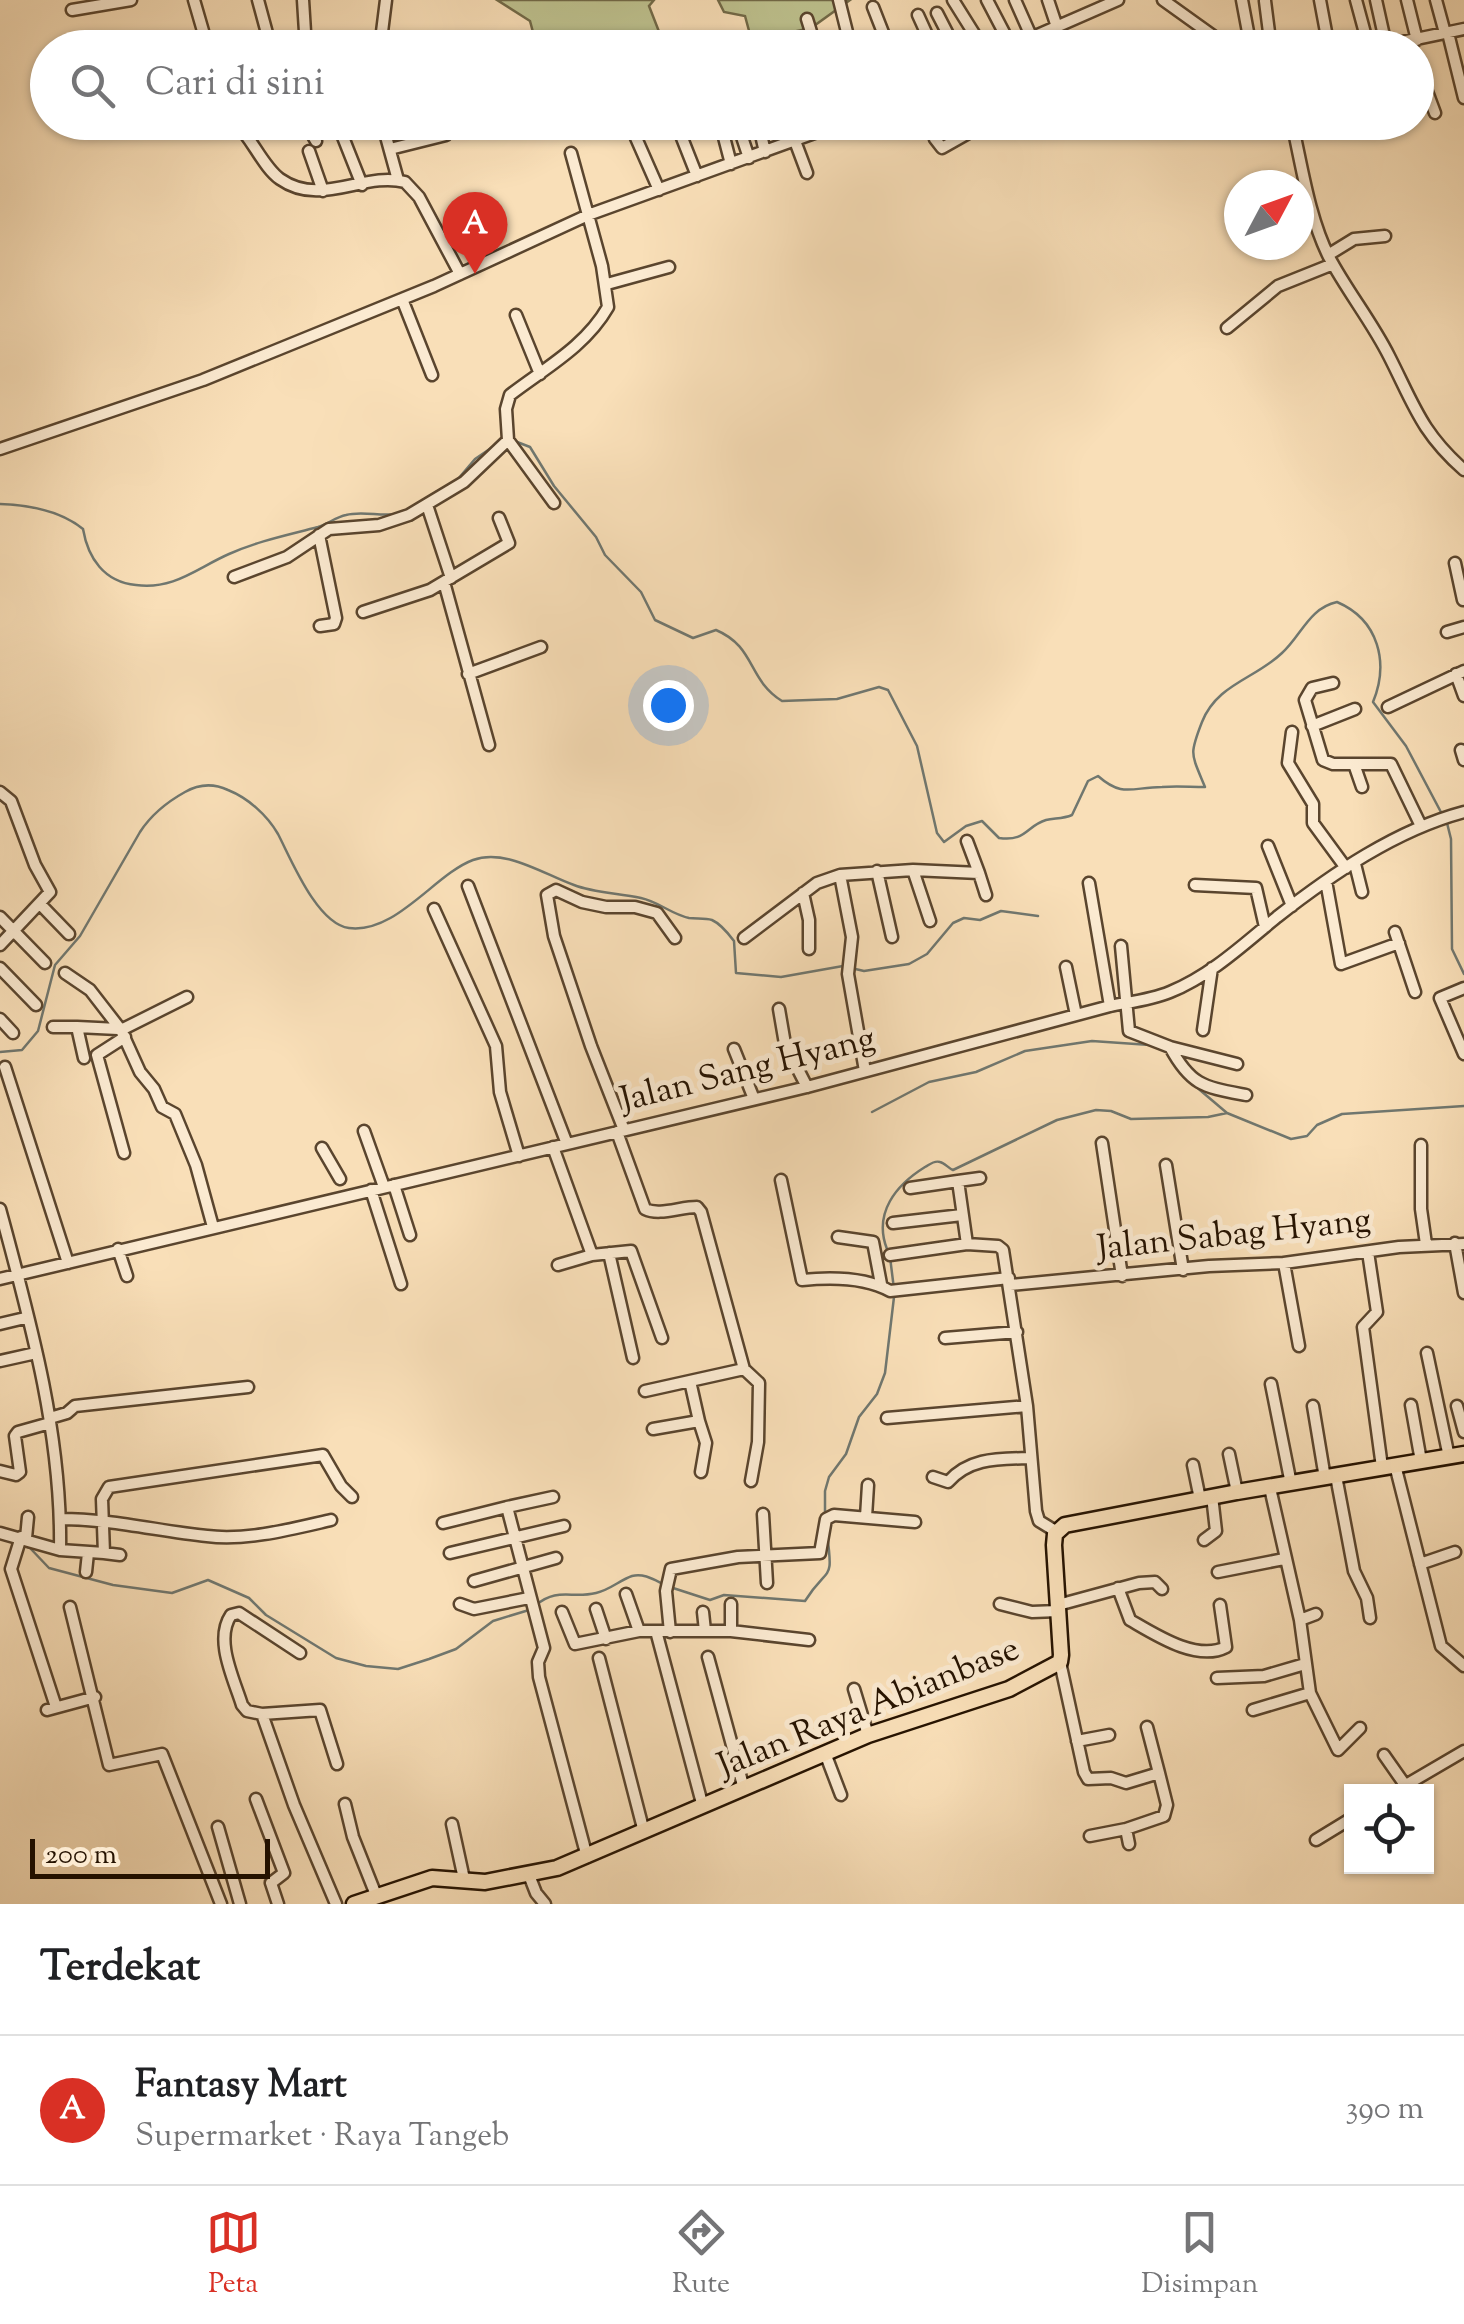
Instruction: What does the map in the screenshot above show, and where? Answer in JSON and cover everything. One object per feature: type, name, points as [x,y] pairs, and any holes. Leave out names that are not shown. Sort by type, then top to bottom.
[{"type":"main road","points":[[1057,1532],[1064,1525],[1080,1521],[1206,1497],[1456,1456]]},
{"type":"main road","name":"Jalan Raya Abianbase","points":[[354,1904],[432,1878],[485,1882],[530,1875],[587,1857],[868,1735],[942,1708],[988,1697],[1033,1678],[1060,1662],[1054,1545],[1057,1532]]},
{"type":"street","points":[[72,10],[130,0]]},
{"type":"street","points":[[194,0],[203,30]]},
{"type":"street","points":[[258,0],[267,30]]},
{"type":"street","points":[[304,0],[305,30]]},
{"type":"street","points":[[382,30],[386,0]]},
{"type":"street","points":[[838,0],[846,30]]},
{"type":"street","points":[[953,0],[971,30]]},
{"type":"street","points":[[987,0],[1001,30]]},
{"type":"street","points":[[1014,0],[1027,30]]},
{"type":"street","points":[[1048,0],[1056,24]]},
{"type":"street","points":[[1164,0],[1205,30]]},
{"type":"street","points":[[1242,0],[1248,30]]},
{"type":"street","points":[[1265,0],[1269,30]]},
{"type":"street","points":[[1320,0],[1326,30]]},
{"type":"street","points":[[1356,0],[1369,30]]},
{"type":"street","points":[[1376,0],[1376,30]]},
{"type":"street","points":[[1408,0],[1411,30]]},
{"type":"street","points":[[1436,0],[1464,98]]},
{"type":"street","points":[[1043,30],[1112,1]]},
{"type":"street","points":[[873,7],[883,30]]},
{"type":"street","points":[[937,14],[945,30]]},
{"type":"street","points":[[918,16],[925,30]]},
{"type":"street","points":[[807,19],[810,30]]},
{"type":"street","points":[[1434,37],[1464,29]]},
{"type":"street","points":[[251,140],[277,176],[293,185],[323,191],[398,180],[415,191],[460,274]]},
{"type":"street","points":[[311,140],[323,191]]},
{"type":"street","points":[[344,140],[362,185]]},
{"type":"street","points":[[387,140],[398,180]]},
{"type":"street","points":[[390,149],[426,140]]},
{"type":"street","points":[[637,140],[660,190]]},
{"type":"street","points":[[683,140],[697,176]]},
{"type":"street","points":[[725,140],[731,164]]},
{"type":"street","points":[[744,140],[749,158]]},
{"type":"street","points":[[762,140],[765,152]]},
{"type":"street","points":[[935,140],[942,148],[956,140]]},
{"type":"street","points":[[1296,140],[1315,221],[1331,259],[1388,353],[1424,429],[1464,470]]},
{"type":"street","points":[[0,449],[150,400],[402,299],[588,216],[795,141],[807,172]]},
{"type":"street","points":[[554,503],[508,440],[507,399],[556,364],[608,307],[606,284],[571,154]]},
{"type":"street","points":[[1227,328],[1278,286],[1331,259],[1354,239],[1384,236]]},
{"type":"street","points":[[606,284],[669,268]]},
{"type":"street","points":[[402,299],[432,375]]},
{"type":"street","points":[[516,315],[540,374]]},
{"type":"street","points":[[234,577],[287,557],[336,526],[346,529],[379,524],[426,505],[464,482],[508,440]]},
{"type":"street","points":[[426,505],[489,745]]},
{"type":"street","points":[[363,612],[448,580],[508,543],[499,518]]},
{"type":"street","points":[[319,535],[336,618],[334,624],[320,626]]},
{"type":"street","points":[[1455,563],[1460,600]]},
{"type":"street","points":[[1447,632],[1464,627]]},
{"type":"street","points":[[468,674],[541,647]]},
{"type":"street","points":[[1388,707],[1460,672],[1464,696]]},
{"type":"street","points":[[1332,683],[1312,688],[1305,697],[1325,762],[1391,764],[1421,826]]},
{"type":"street","points":[[1312,726],[1355,708]]},
{"type":"street","points":[[1292,732],[1288,763],[1313,804],[1313,823],[1351,866],[1362,892]]},
{"type":"street","points":[[1354,764],[1362,787]]},
{"type":"street","points":[[0,792],[11,801],[50,894],[0,945]]},
{"type":"street","name":"Jalan Sang Hyang","points":[[0,1279],[807,1087],[1173,991],[1212,968],[1351,866],[1421,826],[1464,812]]},
{"type":"street","points":[[967,841],[986,896]]},
{"type":"street","points":[[1268,846],[1292,906]]},
{"type":"street","points":[[913,870],[930,921]]},
{"type":"street","points":[[744,938],[824,879],[877,871],[980,874]]},
{"type":"street","points":[[877,871],[892,937]]},
{"type":"street","points":[[840,875],[852,937],[849,969],[865,1071]]},
{"type":"street","points":[[1326,882],[1341,964],[1397,937],[1415,992]]},
{"type":"street","points":[[1089,883],[1110,1006]]},
{"type":"street","points":[[1195,885],[1256,888],[1265,927]]},
{"type":"street","points":[[468,886],[567,1144]]},
{"type":"street","points":[[675,938],[656,913],[582,902],[556,890],[546,895],[554,936],[644,1209],[653,1212],[696,1207],[702,1212],[744,1369],[759,1383],[758,1442],[751,1481]]},
{"type":"street","points":[[804,893],[809,949]]},
{"type":"street","points":[[40,904],[69,934]]},
{"type":"street","points":[[434,909],[496,1046],[500,1092],[519,1156]]},
{"type":"street","points":[[0,917],[44,963]]},
{"type":"street","points":[[1122,946],[1129,1032],[1237,1064]]},
{"type":"street","points":[[1066,966],[1076,1016]]},
{"type":"street","points":[[0,968],[36,1005]]},
{"type":"street","points":[[1204,1030],[1212,968]]},
{"type":"street","points":[[64,974],[90,990],[122,1032],[162,1107],[175,1114],[196,1165],[213,1227]]},
{"type":"street","points":[[1464,988],[1440,998],[1464,1054]]},
{"type":"street","points":[[124,1154],[98,1055],[122,1032],[187,997]]},
{"type":"street","points":[[778,1009],[785,1044],[807,1087]]},
{"type":"street","points":[[0,1019],[13,1034]]},
{"type":"street","points":[[53,1027],[122,1032]]},
{"type":"street","points":[[77,1027],[84,1058]]},
{"type":"street","points":[[1170,1047],[1181,1068],[1202,1086],[1246,1095]]},
{"type":"street","points":[[734,1048],[754,1099]]},
{"type":"street","points":[[4,1067],[68,1263]]},
{"type":"street","points":[[364,1130],[410,1236]]},
{"type":"street","points":[[1102,1142],[1122,1276]]},
{"type":"street","points":[[1421,1145],[1421,1209],[1426,1244]]},
{"type":"street","points":[[553,1147],[592,1255]]},
{"type":"street","points":[[322,1148],[340,1179]]},
{"type":"street","points":[[1166,1165],[1183,1270]]},
{"type":"street","points":[[910,1188],[980,1178]]},
{"type":"street","name":"Jalan Sabag Hyang","points":[[781,1180],[802,1280],[828,1278],[881,1284],[890,1291],[1284,1264],[1426,1244],[1460,1244]]},
{"type":"street","points":[[958,1181],[967,1244]]},
{"type":"street","points":[[372,1190],[401,1284]]},
{"type":"street","points":[[0,1209],[50,1420],[61,1496],[60,1550]]},
{"type":"street","points":[[893,1223],[962,1215]]},
{"type":"street","points":[[838,1237],[873,1242],[881,1284]]},
{"type":"street","points":[[890,1256],[967,1244],[1000,1248],[1009,1281],[1027,1406],[1038,1519],[1057,1532]]},
{"type":"street","points":[[1460,1244],[1464,1293]]},
{"type":"street","points":[[118,1249],[126,1276]]},
{"type":"street","points":[[558,1265],[592,1255],[626,1250],[632,1253],[662,1338]]},
{"type":"street","points":[[1368,1252],[1377,1312],[1362,1328],[1389,1466],[1442,1646],[1464,1666]]},
{"type":"street","points":[[609,1253],[633,1358]]},
{"type":"street","points":[[1284,1264],[1300,1346]]},
{"type":"street","points":[[0,1324],[25,1318]]},
{"type":"street","points":[[945,1338],[1016,1332]]},
{"type":"street","points":[[1427,1352],[1456,1456]]},
{"type":"street","points":[[0,1361],[36,1353]]},
{"type":"street","points":[[645,1392],[744,1369]]},
{"type":"street","points":[[690,1381],[706,1443],[701,1472]]},
{"type":"street","points":[[1271,1384],[1290,1484]]},
{"type":"street","points":[[0,1471],[16,1475],[20,1472],[15,1436],[18,1432],[75,1406],[248,1387]]},
{"type":"street","points":[[1411,1404],[1422,1461]]},
{"type":"street","points":[[887,1418],[1027,1406]]},
{"type":"street","points":[[1313,1406],[1354,1571],[1367,1598],[1370,1618]]},
{"type":"street","points":[[1458,1406],[1464,1432]]},
{"type":"street","points":[[654,1428],[699,1421]]},
{"type":"street","points":[[1228,1454],[1238,1492]]},
{"type":"street","points":[[104,1554],[102,1496],[109,1488],[323,1456],[341,1486],[352,1496]]},
{"type":"street","points":[[933,1477],[948,1482],[962,1467],[1031,1458]]},
{"type":"street","points":[[1193,1465],[1216,1531],[1204,1540]]},
{"type":"street","points":[[866,1517],[868,1485]]},
{"type":"street","points":[[1270,1488],[1300,1620],[1310,1692],[1338,1750],[1360,1728]]},
{"type":"street","points":[[443,1523],[553,1498]]},
{"type":"street","points":[[507,1507],[544,1648],[538,1662],[539,1678],[587,1857]]},
{"type":"street","points":[[763,1514],[767,1582]]},
{"type":"street","points":[[670,1632],[666,1587],[669,1571],[738,1558],[820,1554],[826,1519],[834,1515],[916,1522]]},
{"type":"street","points":[[28,1517],[10,1566],[52,1709],[94,1697]]},
{"type":"street","points":[[61,1519],[103,1519],[210,1537],[242,1536],[331,1520]]},
{"type":"street","points":[[450,1553],[564,1526]]},
{"type":"street","points":[[0,1533],[60,1550],[120,1555]]},
{"type":"street","points":[[1420,1564],[1455,1552]]},
{"type":"street","points":[[86,1572],[88,1553]]},
{"type":"street","points":[[474,1581],[556,1558]]},
{"type":"street","points":[[1218,1572],[1284,1559]]},
{"type":"street","points":[[1000,1604],[1032,1612],[1148,1581],[1162,1589]]},
{"type":"street","points":[[1118,1588],[1130,1620],[1171,1642],[1200,1651],[1221,1651],[1226,1647],[1220,1605]]},
{"type":"street","points":[[626,1594],[640,1632]]},
{"type":"street","points":[[460,1604],[474,1610],[530,1599]]},
{"type":"street","points":[[731,1631],[732,1604]]},
{"type":"street","points":[[70,1607],[110,1765],[162,1754],[221,1904]]},
{"type":"street","points":[[596,1609],[606,1639]]},
{"type":"street","points":[[562,1612],[573,1643],[656,1631],[731,1631],[810,1640]]},
{"type":"street","points":[[703,1612],[705,1631]]},
{"type":"street","points":[[300,1654],[244,1615],[234,1613],[227,1620],[224,1630],[228,1660],[246,1711],[262,1714],[320,1710],[336,1764]]},
{"type":"street","points":[[1300,1620],[1316,1614]]},
{"type":"street","points":[[656,1631],[704,1807]]},
{"type":"street","points":[[708,1657],[744,1789]]},
{"type":"street","points":[[599,1658],[644,1832]]},
{"type":"street","points":[[1060,1662],[1088,1779],[1111,1778],[1126,1783],[1159,1773]]},
{"type":"street","points":[[1217,1678],[1264,1676],[1305,1664]]},
{"type":"street","points":[[854,1689],[868,1735]]},
{"type":"street","points":[[1253,1710],[1310,1692]]},
{"type":"street","points":[[262,1714],[294,1805],[336,1904]]},
{"type":"street","points":[[1090,1836],[1159,1819],[1167,1812],[1147,1727]]},
{"type":"street","points":[[1077,1741],[1109,1734]]},
{"type":"street","points":[[1407,1784],[1464,1751]]},
{"type":"street","points":[[826,1753],[841,1795]]},
{"type":"street","points":[[1384,1755],[1398,1784]]},
{"type":"street","points":[[256,1799],[284,1873],[271,1883],[278,1904]]},
{"type":"street","points":[[345,1804],[353,1837],[376,1895]]},
{"type":"street","points":[[1316,1840],[1344,1823]]},
{"type":"street","points":[[452,1824],[464,1880]]},
{"type":"street","points":[[218,1827],[240,1904]]},
{"type":"street","points":[[1126,1829],[1129,1844]]},
{"type":"street","points":[[530,1875],[545,1904]]},
{"type":"green space","points":[[497,0],[654,0],[649,6],[658,30],[532,30],[530,21]]},
{"type":"green space","points":[[718,0],[850,0],[811,28],[802,30],[749,30],[745,16],[724,12]]},
{"type":"waterway","points":[[512,440],[530,447],[605,555],[641,592],[655,620],[693,638],[716,630],[729,637],[763,683],[782,701],[837,699],[879,687],[888,690],[917,746],[937,833],[944,842],[966,826],[982,821],[999,838],[1008,839],[1046,820],[1072,815],[1088,781],[1098,776],[1114,787],[1128,790],[1205,787],[1194,760],[1194,748],[1209,709],[1227,690],[1282,653],[1319,610],[1337,602],[1363,620],[1371,631],[1380,658],[1373,702],[1406,746],[1443,816]]},
{"type":"waterway","points":[[458,479],[475,459],[500,442]]},
{"type":"waterway","points":[[0,504],[44,510],[65,518],[83,529],[89,550],[106,574],[125,583],[150,586],[174,581],[240,549],[318,527],[342,516],[400,513],[447,486]]},
{"type":"waterway","points":[[0,1052],[22,1050],[38,1031],[55,965],[80,936],[144,826],[172,800],[206,785],[235,793],[263,814],[316,903],[337,924],[349,928],[383,922],[459,867],[473,860],[499,857],[582,888],[641,898],[689,918],[712,920],[734,941],[736,973],[781,977],[843,966]]},
{"type":"waterway","points":[[1447,823],[1451,839],[1452,949],[1464,974]]},
{"type":"waterway","points":[[851,968],[864,971],[909,964],[927,954],[953,923],[964,918],[980,920],[1001,911],[1038,916]]},
{"type":"waterway","points":[[872,1112],[929,1082],[976,1072],[1025,1051],[1092,1041],[1150,1045]]},
{"type":"waterway","points":[[1194,1085],[1227,1113],[1291,1139],[1307,1136],[1317,1125],[1342,1114],[1464,1106]]},
{"type":"waterway","points":[[887,1249],[883,1224],[890,1201],[914,1174],[934,1162],[953,1170],[1057,1120],[1096,1110],[1131,1119],[1227,1113]]},
{"type":"waterway","points":[[890,1257],[894,1289]]},
{"type":"waterway","points":[[825,1516],[829,1477],[846,1454],[859,1417],[877,1394],[885,1373],[894,1297]]},
{"type":"waterway","points":[[670,1587],[710,1600],[724,1595],[805,1601],[829,1568],[827,1534]]},
{"type":"waterway","points":[[21,1545],[30,1548],[49,1568],[113,1585],[172,1593],[208,1580],[249,1598],[266,1615],[336,1658],[366,1666],[398,1669],[429,1659],[456,1649],[493,1621],[529,1610]]},
{"type":"waterway","points":[[536,1605],[558,1595],[601,1592],[636,1575],[663,1584]]},
{"type":"place","name":"Fantasy Mart","points":[[475,274]]}]
